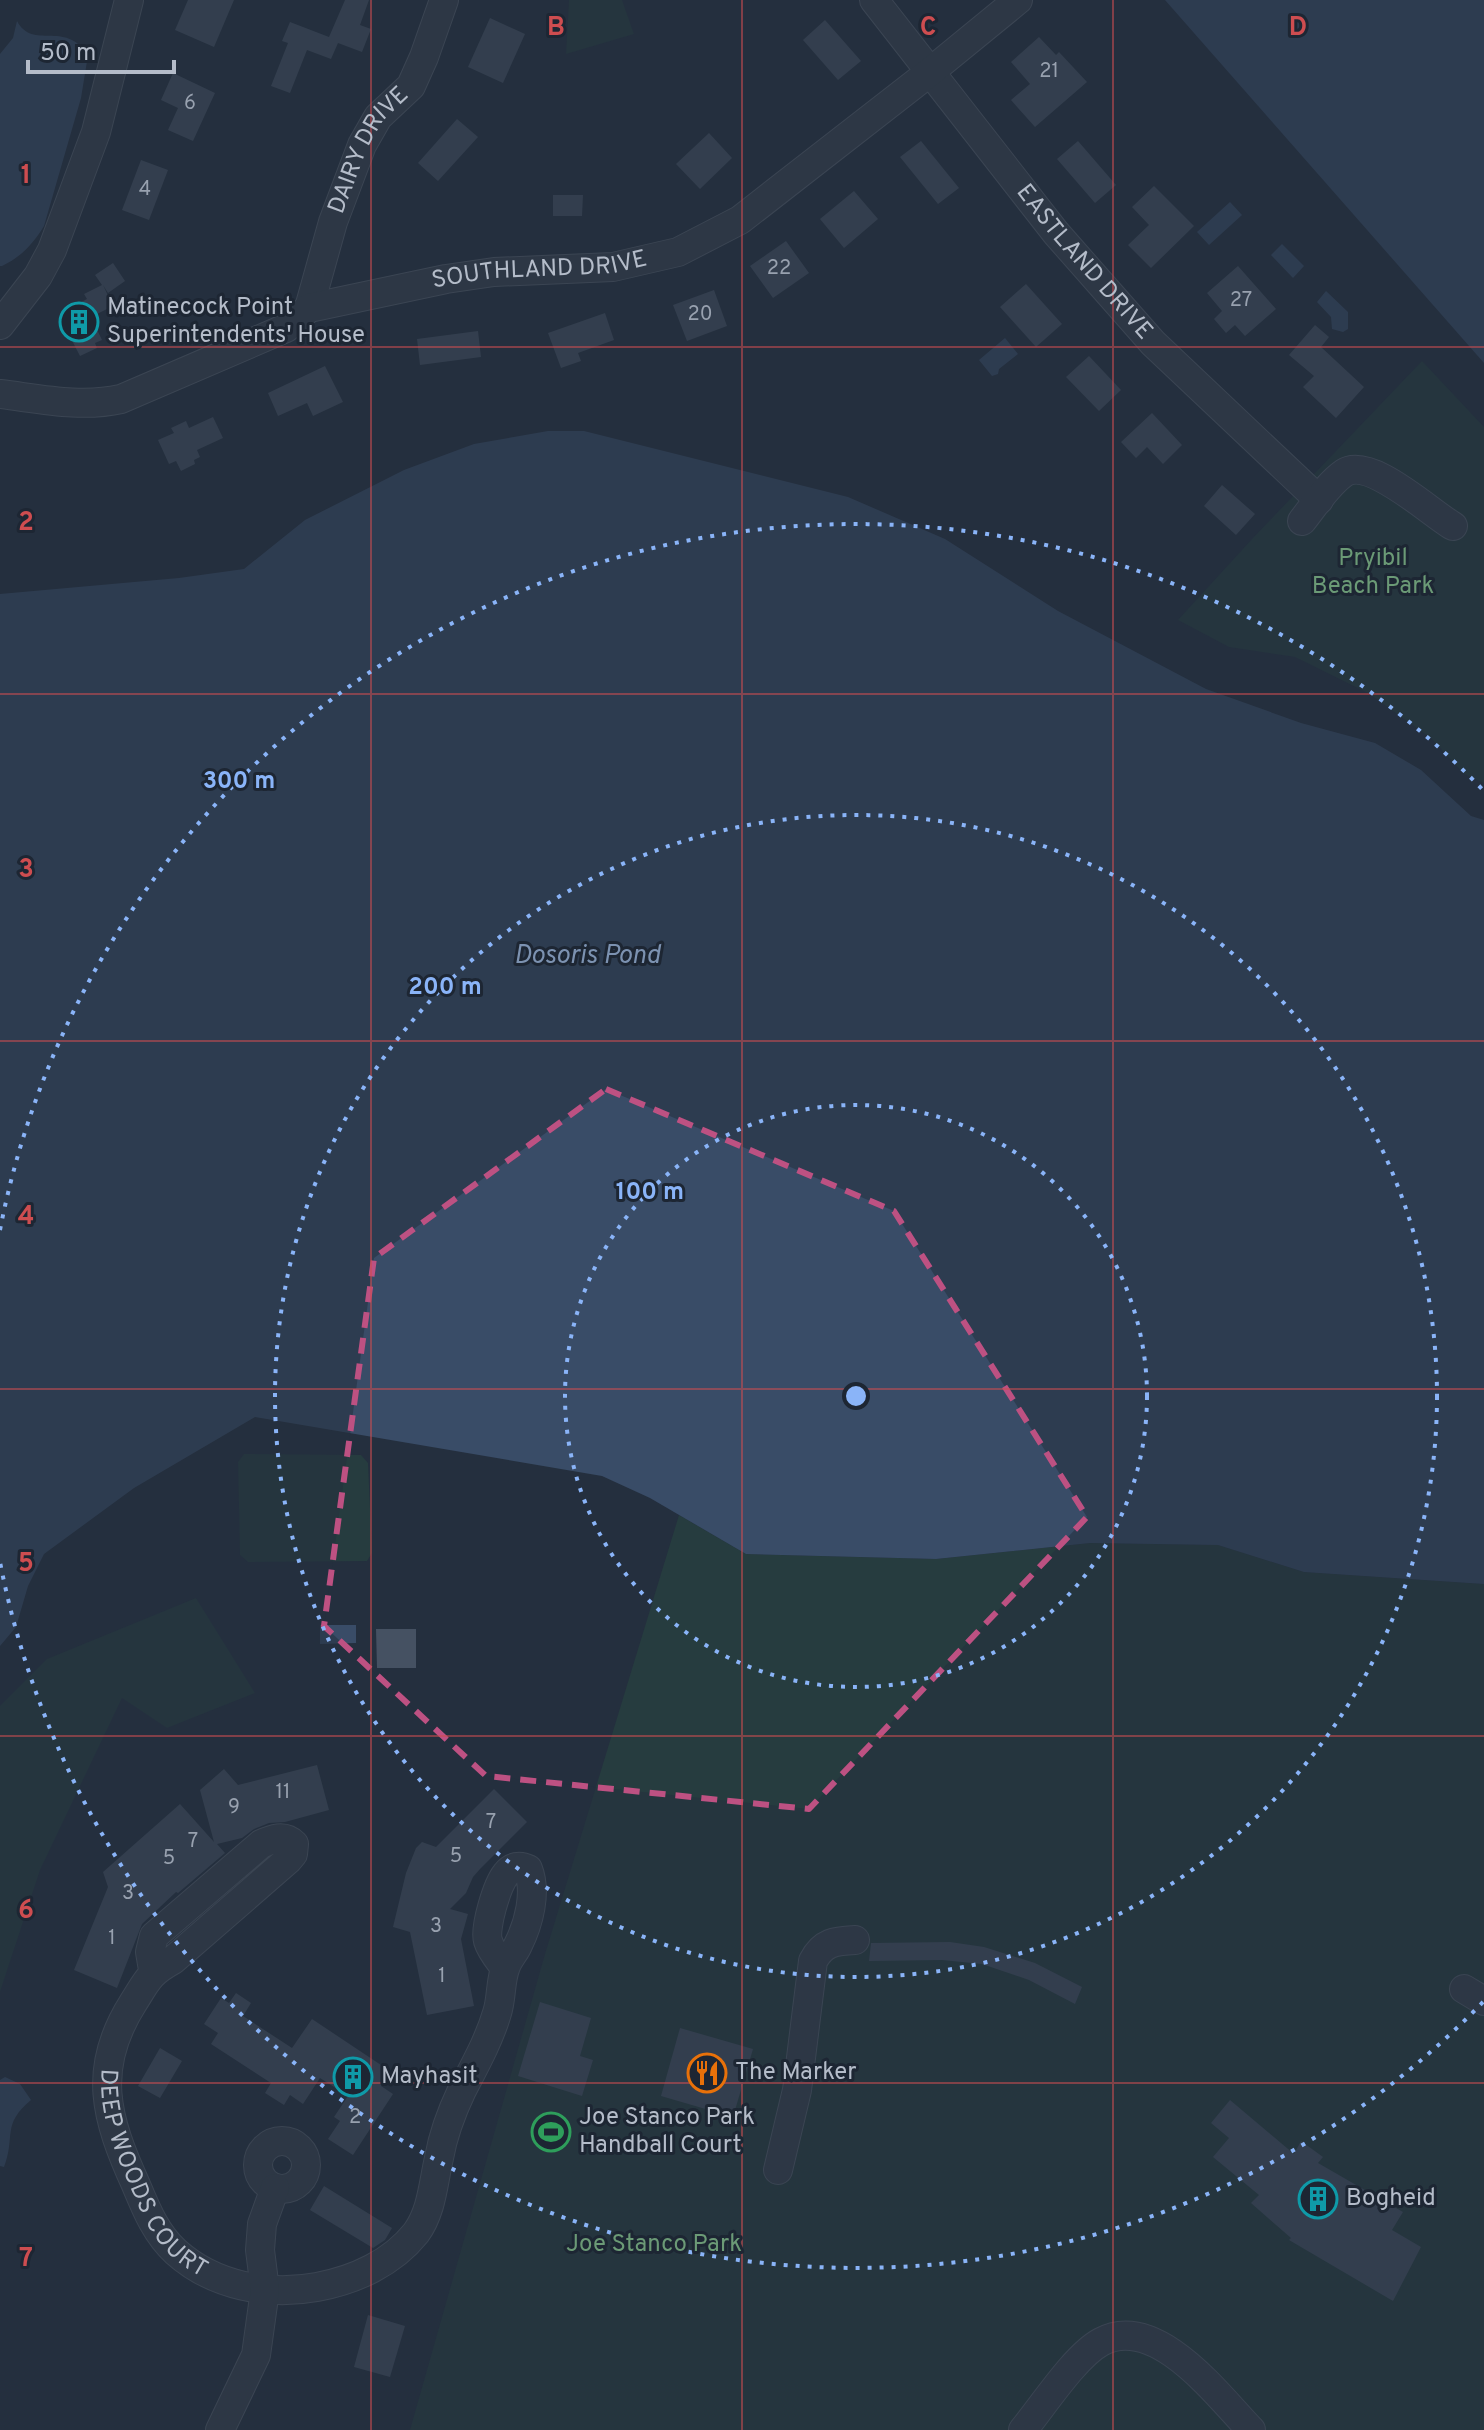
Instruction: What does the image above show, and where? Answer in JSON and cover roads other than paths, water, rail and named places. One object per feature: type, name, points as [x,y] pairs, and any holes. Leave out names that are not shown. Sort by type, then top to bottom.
[{"type":"street","points":[[0,325],[38,276],[52,250],[96,132],[129,0]]},
{"type":"street","name":"DAIRY DRIVE","points":[[309,308],[333,222],[362,145],[378,117],[411,86],[444,0]]},
{"type":"street","name":"EASTLAND DRIVE","points":[[874,0],[1056,233],[1153,343],[1310,510],[1342,474],[1360,468],[1388,481],[1453,526]]},
{"type":"street","name":"SOUTHLAND DRIVE","points":[[0,394],[75,404],[121,399],[286,328],[309,308],[446,279],[494,272],[613,267],[678,252],[740,220],[1018,0]]},
{"type":"street","name":"DEEP WOODS COURT","points":[[153,1970],[150,1952],[154,1936],[261,1844],[284,1838],[294,1844],[293,1854],[288,1860],[173,1960],[153,1970],[126,2012],[112,2044],[105,2079],[108,2110],[121,2151],[151,2220],[175,2252],[217,2278],[265,2290],[291,2290],[331,2284],[370,2270],[397,2253],[417,2232],[431,2201],[439,2155],[449,2122],[498,2011],[505,1968]]},
{"type":"street","points":[[778,2170],[797,2090],[813,1961],[829,1943],[855,1940]]},
{"type":"street","points":[[220,2430],[256,2355],[265,2290],[260,2250],[262,2224],[275,2188]]},
{"type":"street","points":[[1023,2430],[1084,2355],[1102,2341],[1126,2335],[1167,2348],[1186,2363],[1251,2430]]},
{"type":"water","points":[[1165,0],[1484,0],[1484,363]]},
{"type":"water","points":[[17,21],[31,34],[69,39],[79,44],[88,55],[81,98],[44,226],[26,249],[0,266],[0,54],[13,38]]},
{"type":"water","points":[[1230,202],[1242,215],[1209,245],[1197,232]]},
{"type":"water","points":[[1282,244],[1304,266],[1293,278],[1271,255]]},
{"type":"water","points":[[1326,291],[1348,312],[1348,329],[1343,332],[1332,329],[1331,317],[1317,302]]},
{"type":"water","points":[[1005,338],[1018,354],[992,376],[979,360]]},
{"type":"water","name":"Dosoris Pond","points":[[548,431],[584,431],[848,497],[945,539],[1058,611],[1206,689],[1301,723],[1375,743],[1421,770],[1471,816],[1484,820],[1484,1584],[1304,1572],[1218,1545],[1090,1543],[936,1559],[746,1554],[650,1498],[602,1476],[255,1417],[134,1488],[44,1554],[28,1586],[16,1627],[0,1646],[0,594],[244,569],[305,520],[404,470],[474,444]]},
{"type":"water","points":[[320,1625],[356,1625],[356,1643],[320,1644]]},
{"type":"water","points":[[5,2077],[20,2084],[31,2100],[12,2124],[4,2167],[0,2166],[0,2080]]},
{"type":"place","name":"Matinecock Point Superintendents' House","points":[[79,322]]},
{"type":"place","name":"The Marker","points":[[707,2073]]},
{"type":"place","name":"Mayhasit","points":[[353,2077]]},
{"type":"place","name":"Joe Stanco Park Handball Court","points":[[551,2132]]},
{"type":"place","name":"Bogheid","points":[[1318,2199]]},
{"type":"park label","name":"Pryibil Beach Park","points":[[1373,573]]},
{"type":"park label","name":"Joe Stanco Park","points":[[654,2245]]}]
